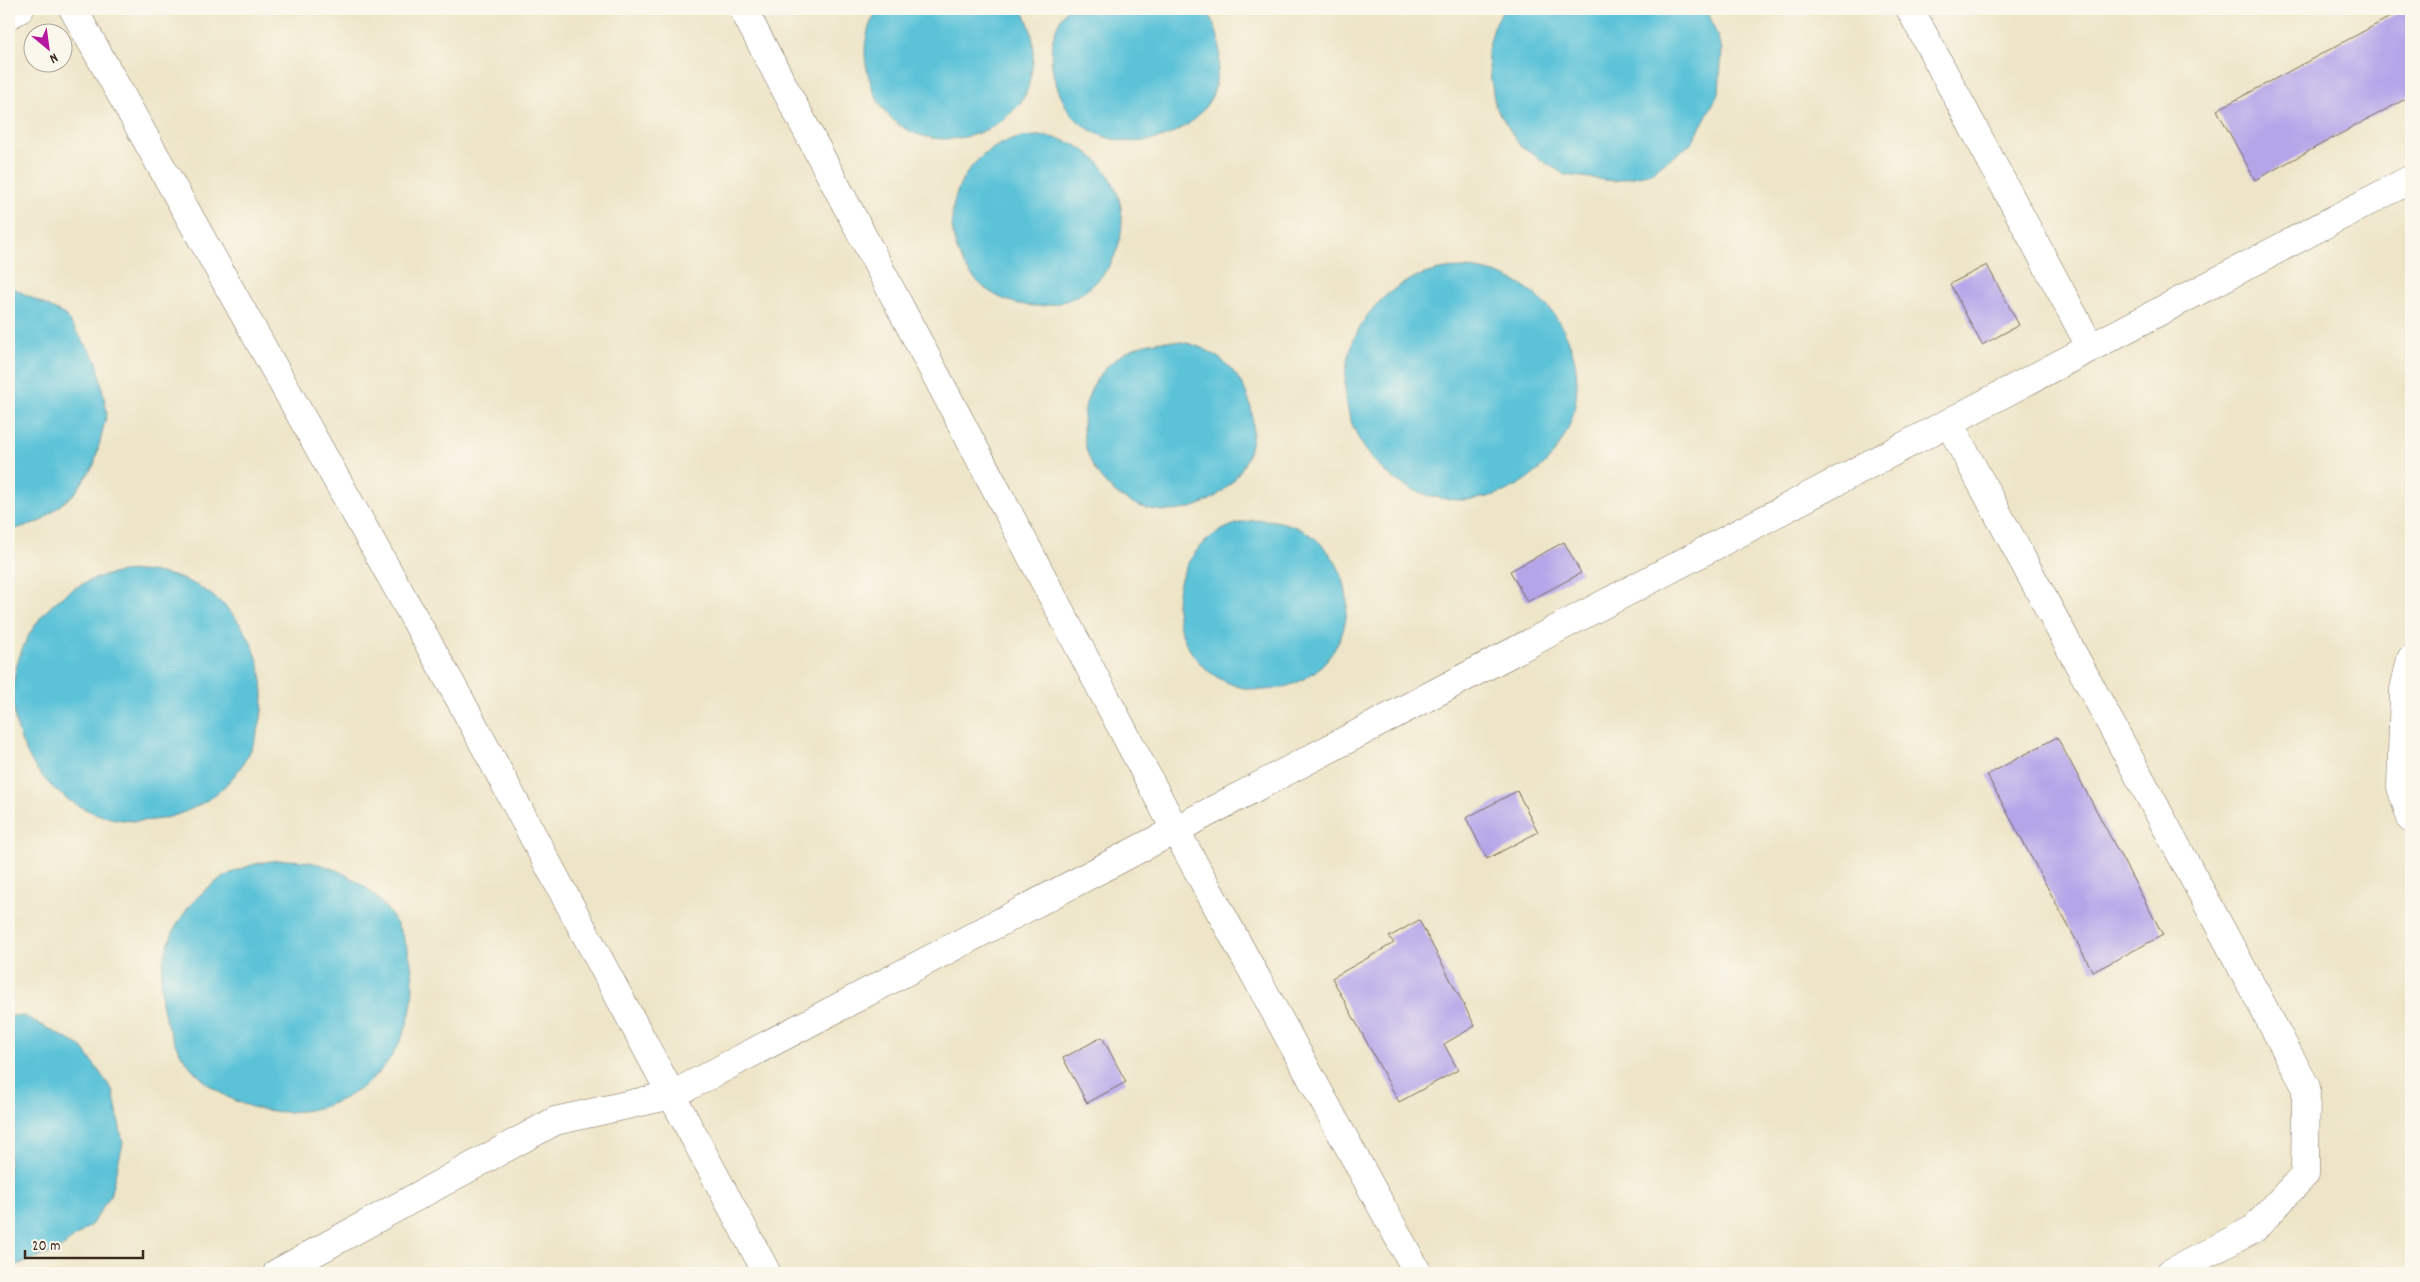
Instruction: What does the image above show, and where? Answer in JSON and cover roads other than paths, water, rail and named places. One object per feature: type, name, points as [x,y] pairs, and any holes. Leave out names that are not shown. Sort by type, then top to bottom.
[{"type":"lane","points":[[9,15],[20,9]]},
{"type":"lane","points":[[73,9],[459,698],[767,1273]]},
{"type":"lane","points":[[743,9],[1176,830],[1418,1273]]},
{"type":"lane","points":[[1910,9],[2091,348]]},
{"type":"lane","points":[[277,1273],[555,1121],[672,1095],[2411,179]]},
{"type":"lane","points":[[1949,423],[2306,1087],[2305,1174],[2254,1229],[2170,1273]]},
{"type":"lane","points":[[2411,659],[2404,689],[2401,787],[2411,819]]},
{"type":"water","points":[[879,9],[1022,9],[1029,26],[1034,48],[1027,91],[1018,106],[994,125],[965,137],[933,138],[903,127],[890,117],[879,102],[871,85],[866,65],[865,48],[868,31]]},
{"type":"water","points":[[1067,9],[1206,9],[1217,33],[1220,57],[1213,94],[1201,113],[1186,126],[1169,135],[1131,142],[1111,139],[1093,132],[1077,120],[1069,111],[1060,95],[1051,59],[1055,33]]},
{"type":"water","points":[[1504,9],[1707,9],[1722,49],[1719,93],[1691,144],[1648,174],[1614,181],[1565,175],[1520,146],[1495,106],[1487,53],[1495,24]]},
{"type":"water","points":[[1037,136],[1062,140],[1077,146],[1097,161],[1112,181],[1120,204],[1122,221],[1118,246],[1112,261],[1097,281],[1077,296],[1054,304],[1037,306],[1012,302],[997,296],[977,281],[962,261],[954,238],[952,221],[956,196],[962,181],[977,161],[997,146],[1020,138]]},
{"type":"water","points":[[1461,268],[1484,270],[1505,277],[1516,282],[1543,302],[1563,329],[1568,340],[1575,361],[1577,384],[1575,407],[1568,428],[1563,439],[1543,466],[1516,486],[1505,491],[1484,498],[1461,500],[1438,498],[1417,491],[1406,486],[1379,466],[1359,439],[1354,428],[1347,407],[1345,384],[1347,361],[1354,340],[1359,329],[1379,302],[1406,282],[1417,277],[1438,270]]},
{"type":"water","points":[[9,286],[65,315],[97,361],[107,413],[94,465],[75,493],[41,521],[9,531]]},
{"type":"water","points":[[1168,341],[1193,345],[1208,351],[1228,366],[1243,386],[1251,409],[1253,426],[1249,451],[1243,466],[1228,486],[1208,501],[1185,509],[1168,511],[1143,507],[1128,501],[1108,486],[1093,466],[1085,443],[1083,426],[1087,401],[1093,386],[1108,366],[1128,351],[1151,343]]},
{"type":"water","points":[[1262,520],[1287,524],[1302,530],[1322,545],[1337,565],[1345,588],[1347,605],[1343,630],[1337,645],[1322,665],[1302,680],[1279,688],[1262,690],[1237,686],[1222,680],[1202,665],[1187,645],[1179,622],[1177,605],[1181,580],[1187,565],[1202,545],[1222,530],[1245,522]]},
{"type":"water","points":[[126,571],[150,571],[174,576],[197,585],[227,607],[242,626],[254,648],[261,672],[263,696],[261,720],[254,744],[242,766],[227,785],[208,800],[186,812],[150,821],[126,821],[102,816],[79,807],[58,793],[41,776],[27,755],[18,732],[13,708],[13,684],[18,660],[27,637],[41,616],[58,599],[79,585],[102,576]]},
{"type":"water","points":[[287,860],[311,863],[335,870],[357,882],[376,897],[391,916],[403,938],[410,962],[413,986],[410,1010],[403,1034],[391,1056],[376,1075],[357,1090],[335,1102],[311,1109],[287,1112],[263,1109],[239,1102],[217,1090],[198,1075],[183,1056],[171,1034],[164,1010],[161,986],[164,962],[171,938],[183,916],[198,897],[217,882],[239,870],[263,863]]},
{"type":"water","points":[[9,1016],[24,1016],[81,1046],[113,1091],[123,1144],[110,1196],[92,1224],[57,1251],[13,1266],[9,1266]]}]
